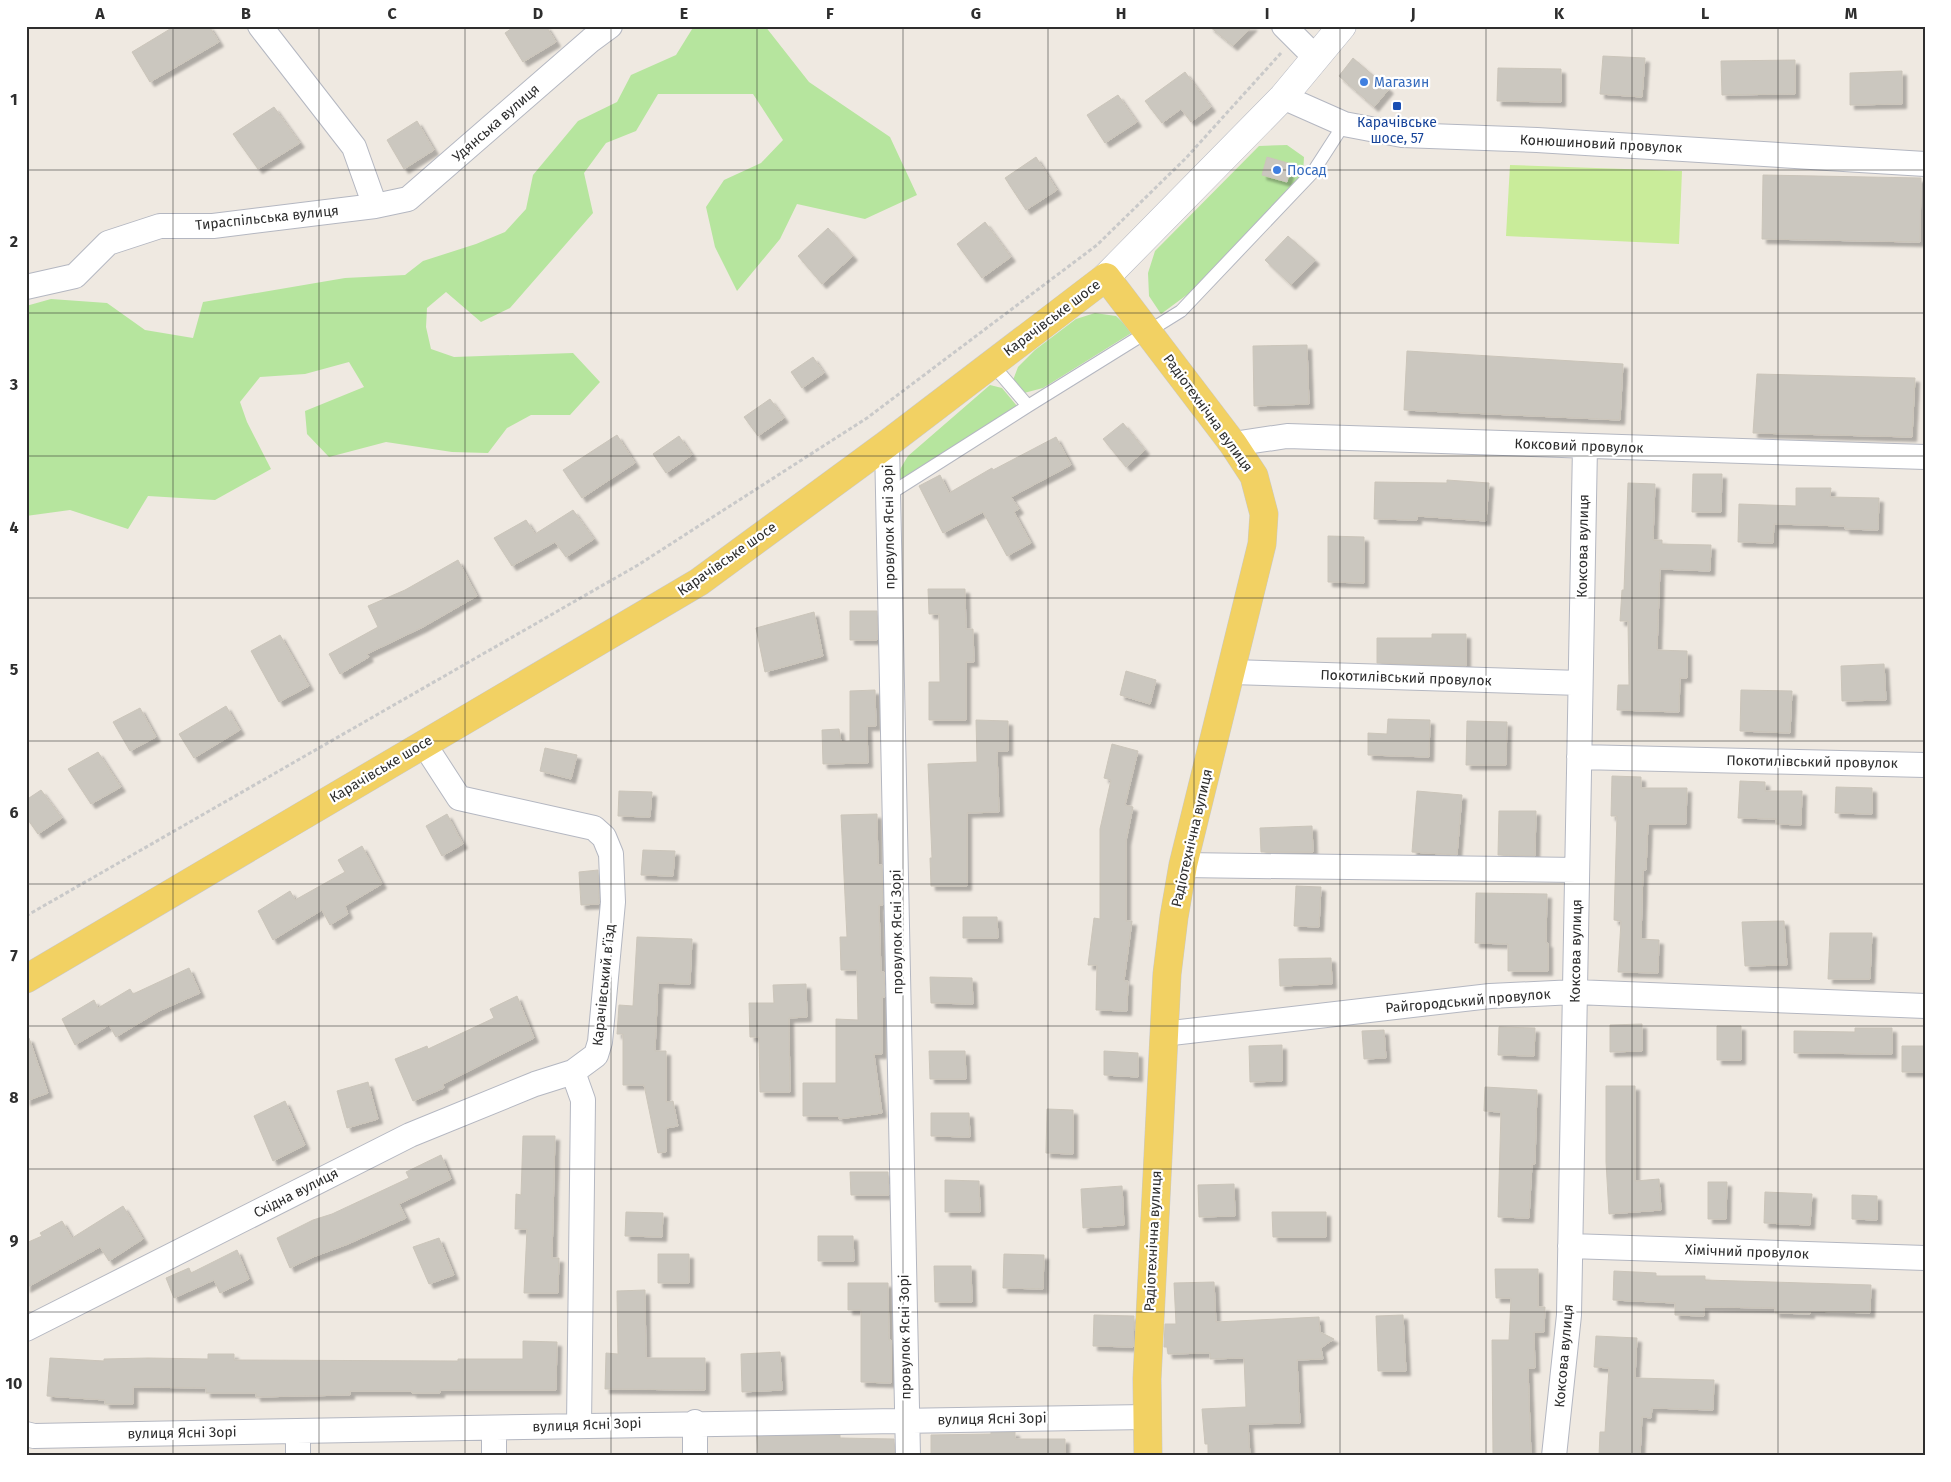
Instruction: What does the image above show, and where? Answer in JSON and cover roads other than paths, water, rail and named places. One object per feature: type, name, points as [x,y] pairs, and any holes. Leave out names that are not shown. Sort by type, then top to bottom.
[{"type":"main road","name":"Карачівське шосе","points":[[26,979],[699,582],[887,444],[1106,277],[1283,97],[1342,26]]},
{"type":"main road","name":"Радіотехнічна вулиця","points":[[1106,277],[1233,444],[1254,476],[1264,514],[1262,544],[1184,865],[1174,916],[1167,974],[1163,1034],[1147,1379],[1148,1456]]},
{"type":"street","points":[[260,26],[354,147],[376,206]]},
{"type":"street","name":"Удянська вулиця","points":[[376,206],[408,199],[587,33],[610,26]]},
{"type":"street","points":[[1289,32],[1316,58]]},
{"type":"street","name":"Конюшиновий провулок","points":[[1283,97],[1344,124],[1402,135],[1537,140],[1925,164]]},
{"type":"street","name":"Тираспільська вулиця","points":[[26,287],[75,276],[108,243],[160,226],[213,226],[376,206]]},
{"type":"street","name":"Коксовий провулок","points":[[1233,444],[1287,436],[1925,457]]},
{"type":"street","name":"провулок Ясні Зорі","points":[[887,444],[908,1456]]},
{"type":"street","name":"Коксова вулиця","points":[[1554,1456],[1569,1314],[1585,446]]},
{"type":"street","name":"Покотилівський провулок","points":[[1232,672],[1580,683]]},
{"type":"street","name":"Карачівський в’їзд","points":[[424,744],[458,798],[594,828],[604,837],[611,854],[613,902],[600,1042],[596,1055],[573,1072]]},
{"type":"street","name":"Покотилівський провулок","points":[[1579,757],[1925,765]]},
{"type":"street","points":[[1184,865],[1577,870]]},
{"type":"street","name":"Райгородський провулок","points":[[1163,1034],[1490,996],[1575,992],[1925,1006]]},
{"type":"street","points":[[573,1072],[583,1100],[579,1426]]},
{"type":"street","name":"Східна вулиця","points":[[26,1329],[410,1135],[535,1084],[573,1072]]},
{"type":"street","name":"Хімічний провулок","points":[[1570,1246],[1925,1258]]},
{"type":"street","name":"вулиця Ясні Зорі","points":[[34,1442],[298,1431],[695,1422],[1147,1417]]},
{"type":"street","points":[[695,1422],[695,1456]]},
{"type":"street","points":[[494,1428],[494,1456]]},
{"type":"street","points":[[298,1431],[298,1456]]},
{"type":"lane","points":[[888,495],[1181,311],[1313,172],[1344,124]]},
{"type":"lane","points":[[992,364],[1028,406]]},
{"type":"place","name":"Магазин","points":[[1364,82]]},
{"type":"place","name":"Карачівське шосе, 57","points":[[1397,106]]},
{"type":"place","name":"Посад","points":[[1277,170]]}]
